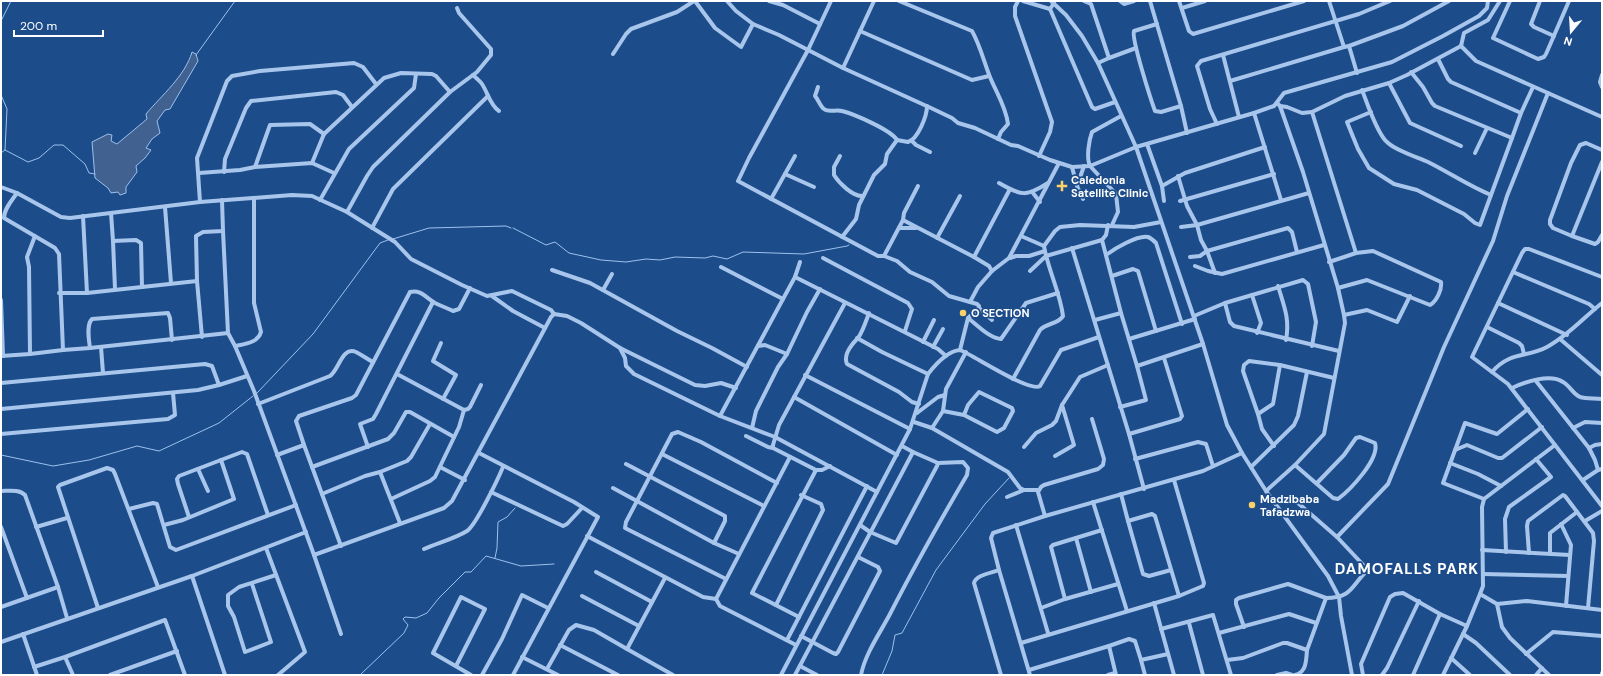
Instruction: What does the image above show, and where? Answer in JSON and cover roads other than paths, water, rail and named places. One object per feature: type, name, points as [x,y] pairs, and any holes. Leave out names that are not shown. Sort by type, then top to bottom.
[{"type":"street","points":[[613,54],[631,29],[678,12],[695,1],[715,28],[741,47],[753,24]]},
{"type":"street","points":[[727,1],[736,11],[753,24],[779,35],[842,68],[929,107],[952,118],[958,123],[974,128],[1011,145],[1029,150],[1039,156],[1072,167],[1090,166],[1136,147],[1278,105],[1302,113],[1312,112],[1345,96],[1389,83],[1461,46],[1464,33],[1488,20],[1500,1]]},
{"type":"street","points":[[769,1],[782,5],[820,24]]},
{"type":"street","points":[[831,1],[808,50],[738,181],[878,256],[884,256],[897,261],[910,272],[932,282],[949,296],[977,304],[979,308],[992,320]]},
{"type":"street","points":[[842,68],[874,1]]},
{"type":"street","points":[[899,1],[972,30],[989,76],[1007,116],[1008,124],[1001,132],[998,139]]},
{"type":"street","points":[[1018,1],[1015,6],[1015,16],[1052,122],[1052,128],[1039,156]]},
{"type":"street","points":[[1023,1],[1050,9]]},
{"type":"street","points":[[1084,1],[1091,4],[1109,58]]},
{"type":"street","points":[[1120,1],[1124,4],[1134,1]]},
{"type":"street","points":[[1152,1],[1187,133]]},
{"type":"street","points":[[1179,1],[1189,31],[1193,34],[1304,1]]},
{"type":"street","points":[[1182,8],[1205,1]]},
{"type":"street","points":[[1329,1],[1344,47]]},
{"type":"street","points":[[1217,124],[1210,109],[1197,66],[1201,61],[1359,14],[1390,1]]},
{"type":"street","points":[[1230,81],[1349,46],[1409,23],[1449,1]]},
{"type":"street","points":[[1266,491],[1295,465],[1324,434],[1345,323],[1338,288],[1303,172],[1278,105],[1279,98],[1284,94],[1392,62],[1479,16],[1487,8],[1488,1]]},
{"type":"street","points":[[1510,1],[1493,38],[1541,59],[1546,54],[1569,1]]},
{"type":"street","points":[[1540,1],[1531,24],[1534,27],[1554,36]]},
{"type":"street","points":[[1115,102],[1095,109],[1092,107],[1050,9],[1052,2],[1066,15],[1082,36],[1098,64],[1136,147],[1203,344],[1226,425],[1266,491],[1328,576],[1340,597],[1341,616],[1352,675]]},
{"type":"street","points":[[347,212],[367,176],[374,167],[450,92],[473,75],[491,55],[492,48],[459,13],[457,8]]},
{"type":"street","points":[[1157,24],[1134,31],[1133,34],[1136,48],[1155,111],[1160,112],[1181,106]]},
{"type":"street","points":[[860,31],[972,80],[989,76]]},
{"type":"street","points":[[1349,46],[1356,73]]},
{"type":"street","points":[[1461,46],[1476,62],[1602,117]]},
{"type":"street","points":[[1098,64],[1109,58],[1136,48]]},
{"type":"street","points":[[1223,55],[1239,117]]},
{"type":"street","points":[[1438,59],[1449,80],[1521,113]]},
{"type":"street","points":[[200,202],[197,163],[198,154],[228,81],[232,76],[260,71],[354,63],[363,67],[376,84]]},
{"type":"street","points":[[1411,72],[1435,106],[1512,138]]},
{"type":"street","points":[[312,163],[324,134],[376,84],[390,75],[401,73],[432,74],[436,76],[450,92]]},
{"type":"street","points":[[320,200],[349,149],[414,88],[416,74]]},
{"type":"street","points":[[473,75],[482,84],[496,109],[499,111]]},
{"type":"street","points":[[1602,75],[1600,82],[1602,87]]},
{"type":"street","points":[[1389,83],[1410,123],[1461,146]]},
{"type":"street","points":[[818,87],[815,96],[823,108],[830,111],[843,111],[879,126],[894,136],[897,140],[908,142],[912,141],[916,137],[929,107]]},
{"type":"street","points":[[1371,112],[1347,122],[1358,149],[1369,168],[1394,184],[1416,190],[1464,214],[1480,225],[1521,113],[1533,87]]},
{"type":"street","points":[[1362,90],[1385,141],[1429,163],[1473,188],[1491,195]]},
{"type":"street","points":[[224,172],[225,159],[246,108],[251,100],[336,92],[343,96],[352,107]]},
{"type":"street","points":[[1337,537],[1388,484],[1444,347],[1493,241],[1507,196],[1548,93]]},
{"type":"street","points":[[372,228],[393,189],[488,96]]},
{"type":"street","points":[[1312,112],[1356,253]]},
{"type":"street","points":[[1254,113],[1281,200]]},
{"type":"street","points":[[1030,271],[1046,256],[1102,240],[1106,235],[1118,212],[1116,194],[1090,166],[1087,160],[1091,134],[1121,116]]},
{"type":"street","points":[[255,167],[270,125],[310,124],[324,134]]},
{"type":"street","points":[[1475,153],[1487,128]]},
{"type":"street","points":[[842,236],[856,219],[859,204],[863,196],[874,175],[885,164],[887,154],[897,140]]},
{"type":"street","points":[[912,141],[916,145],[930,152]]},
{"type":"street","points":[[1602,150],[1586,143],[1580,145],[1571,163],[1550,220],[1550,224],[1553,228],[1595,244],[1602,235]]},
{"type":"street","points":[[1147,144],[1162,186],[1164,201]]},
{"type":"street","points":[[1162,186],[1185,172],[1265,147]]},
{"type":"street","points":[[771,199],[795,156]]},
{"type":"street","points":[[840,156],[834,167],[834,175],[846,189],[859,197],[863,196]]},
{"type":"street","points":[[1009,258],[1028,220],[1040,202],[1059,162]]},
{"type":"street","points":[[1572,236],[1602,162]]},
{"type":"street","points":[[199,174],[255,167],[312,163],[334,173]]},
{"type":"street","points":[[1078,186],[1084,166]]},
{"type":"street","points":[[1072,167],[1083,199]]},
{"type":"street","points":[[785,174],[814,187]]},
{"type":"street","points":[[1180,201],[1274,174]]},
{"type":"street","points":[[1178,176],[1185,200],[1197,225],[1214,273]]},
{"type":"street","points":[[999,183],[1010,189],[1027,194],[1033,193],[1049,183]]},
{"type":"street","points":[[884,256],[904,220],[904,213],[918,186]]},
{"type":"street","points":[[1,187],[17,193],[60,217],[70,218],[200,202],[292,195],[312,196],[347,212],[383,236],[395,242],[411,259],[485,296],[492,296],[512,291],[551,310],[554,314],[567,316],[581,323],[620,348],[695,385],[705,386],[722,383],[736,388]]},
{"type":"street","points":[[974,257],[1010,189]]},
{"type":"street","points":[[17,193],[4,212],[4,218],[50,244],[58,251],[62,350]]},
{"type":"street","points":[[1033,193],[1040,202]]},
{"type":"street","points":[[1181,227],[1197,225],[1309,193]]},
{"type":"street","points":[[937,238],[960,196]]},
{"type":"street","points":[[235,346],[254,341],[260,336],[254,303],[254,198]]},
{"type":"street","points":[[222,200],[228,333],[254,391],[306,532],[341,634]]},
{"type":"street","points":[[166,207],[171,283]]},
{"type":"street","points":[[111,213],[114,241],[115,289]]},
{"type":"street","points":[[83,216],[87,292]]},
{"type":"street","points":[[904,220],[974,257],[989,266],[992,271]]},
{"type":"street","points":[[970,302],[978,287],[992,271],[1009,258],[1016,256],[1029,256],[1045,248],[1055,231],[1060,227],[1080,225],[1134,226],[1161,222]]},
{"type":"street","points":[[899,228],[918,228]]},
{"type":"street","points":[[1190,257],[1200,256],[1207,251],[1288,228],[1292,232],[1297,252]]},
{"type":"street","points":[[202,337],[197,282],[196,236],[203,232],[223,231]]},
{"type":"street","points":[[30,354],[29,266],[27,257],[35,236]]},
{"type":"street","points":[[1021,236],[1045,248]]},
{"type":"street","points":[[1106,255],[1139,238],[1148,237],[1153,240],[1156,243],[1182,324]]},
{"type":"street","points":[[114,241],[136,240],[141,243],[142,286]]},
{"type":"street","points":[[1102,240],[1146,400],[1120,407]]},
{"type":"street","points":[[1195,266],[1214,273],[1230,273],[1324,245]]},
{"type":"street","points":[[1013,379],[1040,330],[1046,325],[1062,319],[1062,306],[1046,256],[1045,248]]},
{"type":"street","points":[[1072,248],[1095,320],[1144,489]]},
{"type":"street","points":[[1602,277],[1529,249],[1525,249],[1472,357],[1503,379],[1512,388],[1602,506]]},
{"type":"street","points":[[1329,262],[1356,253],[1373,251],[1441,282],[1442,286],[1434,303],[1430,305],[1367,280],[1338,288]]},
{"type":"street","points":[[823,258],[908,303],[912,309],[905,331]]},
{"type":"street","points":[[720,416],[795,277],[800,262]]},
{"type":"street","points":[[721,267],[783,299]]},
{"type":"street","points":[[1112,276],[1133,269],[1138,271],[1156,331]]},
{"type":"street","points":[[552,270],[582,279],[747,367]]},
{"type":"street","points":[[1513,272],[1589,304],[1595,309]]},
{"type":"street","points":[[603,290],[612,274]]},
{"type":"street","points":[[795,277],[845,303],[905,331],[940,350],[946,356]]},
{"type":"street","points":[[1129,339],[1182,324],[1225,303],[1278,286],[1303,280],[1308,284],[1316,322],[1312,346]]},
{"type":"street","points":[[59,293],[87,292],[171,283],[197,282]]},
{"type":"street","points":[[1278,286],[1288,319],[1286,340]]},
{"type":"street","points":[[341,546],[304,445],[296,421],[297,418],[352,398],[356,395],[410,292],[420,292],[434,302],[453,311],[459,309],[470,288]]},
{"type":"street","points":[[752,428],[756,411],[820,289]]},
{"type":"street","points":[[968,318],[997,339],[1001,339],[1026,303],[1058,293]]},
{"type":"street","points":[[1252,295],[1261,322],[1258,333]]},
{"type":"street","points":[[492,296],[513,311],[545,328]]},
{"type":"street","points":[[1344,315],[1367,310],[1397,322],[1410,296]]},
{"type":"street","points":[[1,300],[2,356],[202,337],[228,333]]},
{"type":"street","points":[[368,447],[360,424],[375,416],[434,302]]},
{"type":"street","points":[[773,448],[779,425],[845,303]]},
{"type":"street","points":[[1225,303],[1232,325],[1286,340],[1339,351]]},
{"type":"street","points":[[1498,303],[1567,335]]},
{"type":"street","points":[[1492,372],[1504,360],[1545,348],[1567,335],[1602,303]]},
{"type":"street","points":[[960,350],[968,318],[979,308]]},
{"type":"street","points":[[90,348],[89,323],[92,319],[168,313],[170,318],[172,340]]},
{"type":"street","points":[[1095,320],[1121,313]]},
{"type":"street","points":[[314,555],[444,508],[452,502],[545,328],[554,314]]},
{"type":"street","points":[[869,314],[846,356],[847,364],[899,392],[912,402],[919,404]]},
{"type":"street","points":[[923,342],[934,320]]},
{"type":"street","points":[[1487,327],[1519,343],[1522,346],[1524,354]]},
{"type":"street","points":[[933,347],[944,329]]},
{"type":"street","points":[[781,675],[914,422],[928,374],[946,356],[956,350],[960,350],[1013,379],[1032,387],[1038,387],[1061,350],[1099,337]]},
{"type":"street","points":[[857,338],[928,374]]},
{"type":"street","points":[[1560,339],[1602,375]]},
{"type":"street","points":[[441,343],[433,361],[456,375],[443,399]]},
{"type":"street","points":[[1137,366],[1203,344]]},
{"type":"street","points":[[758,346],[765,345],[787,354]]},
{"type":"street","points":[[101,347],[103,373]]},
{"type":"street","points":[[620,348],[625,358],[626,366],[634,374],[720,416],[775,437],[877,492]]},
{"type":"street","points":[[258,404],[330,376],[336,370],[342,357],[349,352],[355,352],[372,362]]},
{"type":"street","points":[[932,428],[944,411],[945,395],[948,384],[966,352]]},
{"type":"street","points":[[1129,434],[1180,419],[1182,416],[1164,358]]},
{"type":"street","points":[[1274,446],[1262,429],[1243,372],[1246,362],[1253,361],[1280,365],[1334,378]]},
{"type":"street","points":[[1,383],[209,364],[214,369],[219,385]]},
{"type":"street","points":[[1024,447],[1036,433],[1052,425],[1056,421],[1062,405],[1080,377],[1108,365]]},
{"type":"street","points":[[1258,414],[1273,404],[1280,365]]},
{"type":"street","points":[[1251,467],[1289,431],[1297,420],[1307,372]]},
{"type":"street","points":[[396,374],[464,410]]},
{"type":"street","points":[[805,375],[910,429]]},
{"type":"street","points":[[1,409],[173,393],[219,385],[247,376]]},
{"type":"street","points":[[1512,388],[1522,384],[1546,379],[1560,380],[1566,383],[1579,396],[1602,399]]},
{"type":"street","points":[[1536,381],[1589,448],[1600,469],[1582,480]]},
{"type":"street","points":[[464,410],[470,407],[481,385]]},
{"type":"street","points":[[944,411],[964,415],[997,432],[1004,428],[1013,411],[1012,408],[979,392],[968,405],[964,415]]},
{"type":"street","points":[[1,434],[168,419],[175,414],[173,393]]},
{"type":"street","points":[[917,413],[938,397],[945,395]]},
{"type":"street","points":[[794,397],[897,455]]},
{"type":"street","points":[[1054,456],[1074,445],[1062,405]]},
{"type":"street","points":[[1484,499],[1443,483],[1465,424],[1497,434],[1528,409]]},
{"type":"street","points":[[391,499],[432,479],[440,467],[459,428],[464,410]]},
{"type":"street","points":[[312,467],[388,439],[392,436],[406,412],[410,412],[454,437]]},
{"type":"street","points":[[1006,497],[1024,490],[1038,490],[1044,484],[1098,469],[1103,465],[1104,459],[1092,419]]},
{"type":"street","points":[[914,422],[932,428],[1008,472],[1020,488],[1024,490]]},
{"type":"street","points":[[1573,428],[1585,422],[1602,423]]},
{"type":"street","points":[[322,494],[365,476],[380,472],[407,461],[411,457],[430,424]]},
{"type":"street","points":[[1455,450],[1467,445],[1498,458],[1502,458],[1542,427]]},
{"type":"street","points":[[726,579],[626,529],[626,522],[672,434],[678,432],[701,442],[777,483]]},
{"type":"street","points":[[746,436],[816,470],[822,470],[830,466]]},
{"type":"street","points":[[1295,465],[1336,499],[1339,498],[1367,469],[1375,448],[1375,443],[1360,437],[1356,438],[1344,455],[1317,483]]},
{"type":"street","points":[[1135,459],[1198,442],[1206,444],[1213,466]]},
{"type":"street","points":[[1589,448],[1602,444]]},
{"type":"street","points":[[277,455],[304,445]]},
{"type":"street","points":[[1443,675],[1467,626],[1483,586],[1482,507],[1484,499],[1555,445]]},
{"type":"street","points":[[861,675],[868,655],[893,607],[938,524],[967,475],[968,468],[963,462],[938,463],[902,446]]},
{"type":"street","points":[[189,517],[179,491],[178,479],[183,474],[242,452],[247,454],[268,515]]},
{"type":"street","points":[[795,675],[912,452]]},
{"type":"street","points":[[479,453],[598,516],[513,675]]},
{"type":"street","points":[[1145,675],[1141,660],[1132,639],[1030,673],[999,570],[991,536],[996,531],[1045,516],[1174,480],[1213,466],[1242,453]]},
{"type":"street","points":[[662,454],[764,506]]},
{"type":"street","points":[[716,599],[790,457]]},
{"type":"street","points":[[1506,552],[1505,519],[1509,507],[1550,477],[1536,459]]},
{"type":"street","points":[[164,525],[189,517],[234,499],[221,460]]},
{"type":"street","points":[[860,525],[870,532],[896,542],[938,463]]},
{"type":"street","points":[[1450,463],[1478,474],[1501,486]]},
{"type":"street","points":[[626,464],[725,516],[725,521],[714,542]]},
{"type":"street","points":[[440,467],[465,480]]},
{"type":"street","points":[[424,549],[468,531],[491,492],[503,467]]},
{"type":"street","points":[[98,608],[58,489],[59,486],[107,468],[113,470],[158,587]]},
{"type":"street","points":[[198,469],[208,491]]},
{"type":"street","points":[[799,617],[752,593],[801,496],[816,470]]},
{"type":"street","points":[[380,472],[400,523]]},
{"type":"street","points":[[1021,642],[1179,596],[1201,588],[1204,583],[1174,480]]},
{"type":"street","points":[[787,640],[867,486]]},
{"type":"street","points":[[613,488],[637,502],[739,554]]},
{"type":"street","points":[[1038,490],[1045,516]]},
{"type":"street","points":[[1,491],[22,492],[27,499],[58,587],[67,618]]},
{"type":"street","points":[[491,492],[563,526],[567,524],[582,508]]},
{"type":"street","points":[[1121,494],[1143,574],[1149,576],[1171,570]]},
{"type":"street","points":[[1529,553],[1528,521],[1563,495],[1565,496],[1593,533],[1594,540],[1588,608]]},
{"type":"street","points":[[776,605],[823,510],[821,504],[801,496]]},
{"type":"street","points":[[129,509],[155,502],[164,525],[170,548],[176,550],[296,505]]},
{"type":"street","points":[[1093,502],[1127,611]]},
{"type":"street","points":[[1244,627],[1236,604],[1236,600],[1239,598],[1288,584],[1326,598],[1340,597],[1347,594],[1368,570],[1337,537],[1298,503]]},
{"type":"street","points":[[1585,521],[1602,511]]},
{"type":"street","points":[[1550,554],[1550,534],[1577,512]]},
{"type":"street","points":[[1128,522],[1152,514],[1155,516],[1179,596]]},
{"type":"street","points":[[36,527],[67,518]]},
{"type":"street","points":[[1561,524],[1571,542],[1566,606]]},
{"type":"street","points":[[1016,525],[1048,633]]},
{"type":"street","points":[[1,527],[27,598]]},
{"type":"street","points":[[1065,599],[1051,547],[1053,545],[1102,530]]},
{"type":"street","points":[[1,642],[192,576],[306,532]]},
{"type":"street","points":[[587,536],[703,597],[716,599]]},
{"type":"street","points":[[1076,538],[1091,592]]},
{"type":"street","points":[[266,548],[305,652],[278,675]]},
{"type":"street","points":[[1482,550],[1570,555]]},
{"type":"street","points":[[801,636],[836,654],[880,571],[878,567],[858,557]]},
{"type":"street","points":[[999,570],[979,577],[974,583],[1001,675]]},
{"type":"street","points":[[596,572],[652,602]]},
{"type":"street","points":[[1483,574],[1568,576]]},
{"type":"street","points":[[252,584],[271,642],[245,652],[234,617],[228,606],[228,595],[239,587],[276,575]]},
{"type":"street","points":[[192,576],[226,675]]},
{"type":"street","points":[[627,649],[665,578]]},
{"type":"street","points":[[1041,608],[1065,599],[1118,584]]},
{"type":"street","points":[[1,607],[58,587]]},
{"type":"street","points":[[1363,675],[1360,664],[1390,598],[1395,594],[1403,593],[1440,614],[1467,626]]},
{"type":"street","points":[[1480,594],[1497,604],[1527,601],[1602,610]]},
{"type":"street","points":[[482,675],[502,639],[522,595],[548,608]]},
{"type":"street","points":[[582,596],[639,626]]},
{"type":"street","points":[[456,666],[485,609],[461,597],[434,653],[471,675]]},
{"type":"street","points":[[1277,675],[1286,673],[1293,675],[1300,673],[1305,667],[1307,650],[1326,598]]},
{"type":"street","points":[[716,599],[720,606],[796,645]]},
{"type":"street","points":[[1382,675],[1387,668],[1419,601]]},
{"type":"street","points":[[1154,603],[1174,675]]},
{"type":"street","points":[[1497,604],[1502,626],[1510,638],[1549,675]]},
{"type":"street","points":[[1219,632],[1244,627],[1289,614],[1316,623]]},
{"type":"street","points":[[1413,675],[1440,614]]},
{"type":"street","points":[[1161,629],[1213,615],[1231,675]]},
{"type":"street","points":[[34,667],[165,620],[185,675]]},
{"type":"street","points":[[1189,622],[1203,675]]},
{"type":"street","points":[[547,669],[569,630],[576,625],[594,630],[673,675]]},
{"type":"street","points":[[1526,654],[1553,632],[1602,636]]},
{"type":"street","points":[[24,634],[37,675]]},
{"type":"street","points":[[1463,634],[1476,643],[1510,675]]},
{"type":"street","points":[[1227,660],[1243,658],[1283,643],[1307,650]]},
{"type":"street","points":[[560,644],[618,675]]},
{"type":"street","points":[[1108,675],[1115,674],[1109,646]]},
{"type":"street","points":[[110,675],[177,651]]},
{"type":"street","points":[[1141,660],[1168,654]]},
{"type":"street","points":[[65,657],[73,675]]},
{"type":"street","points":[[522,657],[558,675]]},
{"type":"street","points":[[1451,658],[1470,675]]},
{"type":"street","points":[[800,666],[818,675]]},
{"type":"street","points":[[1536,675],[1542,668]]},
{"type":"water","points":[[192,52],[196,54],[198,61],[170,109],[165,110],[157,121],[160,133],[152,139],[146,148],[151,150],[136,166],[137,172],[126,187],[126,193],[120,195],[118,192],[111,193],[108,188],[95,178],[92,142],[108,134],[112,135],[111,141],[117,144],[147,119],[146,114],[179,77],[189,61]]},
{"type":"waterway","points":[[1,21],[11,1]]},
{"type":"waterway","points":[[196,55],[235,1]]},
{"type":"waterway","points":[[1,95],[7,109],[5,150],[1,153]]},
{"type":"waterway","points":[[5,150],[28,162],[39,158],[54,145],[63,145],[85,164],[89,173],[95,174]]},
{"type":"waterway","points":[[393,239],[429,228],[506,226],[511,228]]},
{"type":"waterway","points":[[513,228],[546,245],[555,242],[569,253],[601,260],[626,262],[646,259],[660,260],[675,257],[705,258],[713,256],[727,259],[743,252],[804,254],[849,245]]},
{"type":"waterway","points":[[257,393],[313,334],[380,243],[388,240]]},
{"type":"waterway","points":[[1,455],[53,466],[89,460],[137,446],[159,451],[219,423],[253,396]]},
{"type":"waterway","points":[[882,675],[892,651],[895,635],[902,633],[936,570],[985,504],[1009,478]]},
{"type":"waterway","points":[[495,558],[498,522],[507,517],[515,508]]},
{"type":"waterway","points":[[360,675],[404,633],[408,625],[403,619],[405,617],[416,618],[427,613],[439,598],[465,572],[471,572],[486,556],[521,566],[554,564]]},
{"type":"place","name":"Caledonia Satellite Clinic","points":[[1062,186]]},
{"type":"place","name":"O SECTION","points":[[963,313]]},
{"type":"place","name":"Madzibaba Tafadzwa","points":[[1252,505]]},
{"type":"district","name":"DAMOFALLS PARK","points":[[1407,569]]}]
